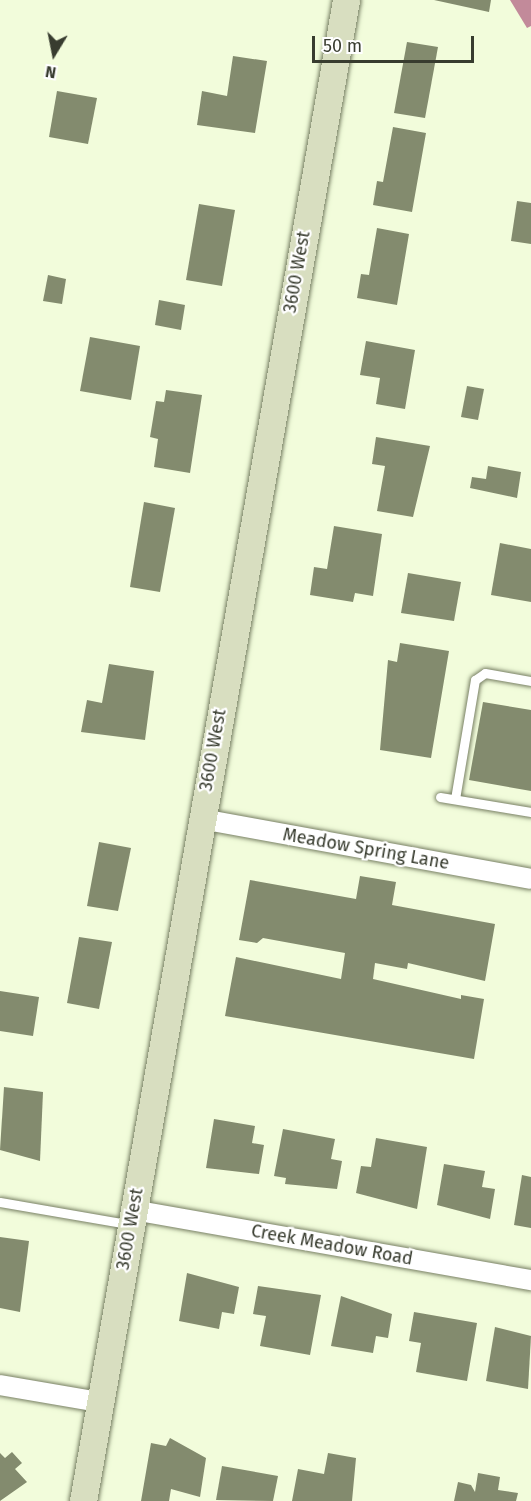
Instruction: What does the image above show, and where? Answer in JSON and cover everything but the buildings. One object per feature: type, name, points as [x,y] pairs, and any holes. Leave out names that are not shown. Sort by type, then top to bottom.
[{"type":"main road","name":"3600 West","points":[[83,1501],[346,0]]},
{"type":"street","name":"Meadow Spring Lane","points":[[201,819],[531,879]]},
{"type":"street","name":"Creek Meadow Road","points":[[132,1217],[531,1280]]},
{"type":"street","points":[[0,1385],[99,1402]]},
{"type":"lane","points":[[455,799],[476,680],[485,673],[531,681]]},
{"type":"lane","points":[[440,797],[531,812]]},
{"type":"lane","points":[[0,1202],[132,1217]]},
{"type":"shaded area","points":[[510,0],[531,0],[531,26],[527,28]]}]
